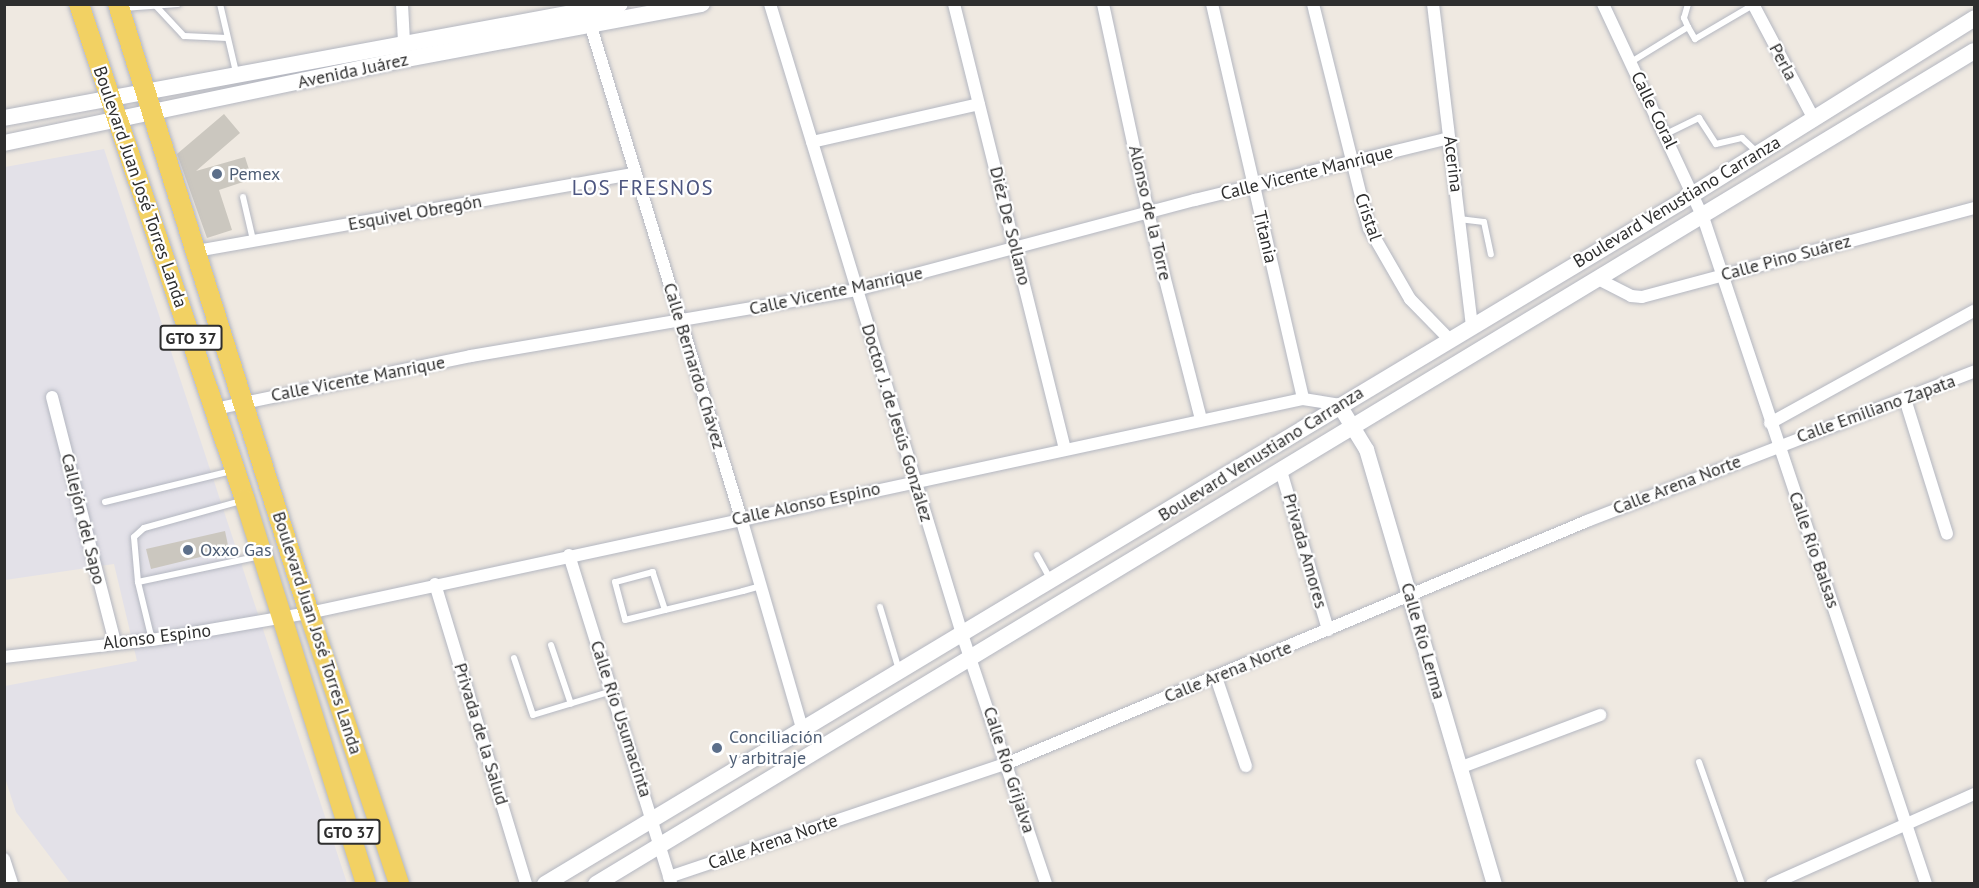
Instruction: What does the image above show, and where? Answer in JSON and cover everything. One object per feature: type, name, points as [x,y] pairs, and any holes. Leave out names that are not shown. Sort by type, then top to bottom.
[{"type":"main road","name":"Boulevard Juan José Torres Landa","points":[[79,4],[108,98],[245,500],[366,884]]},
{"type":"main road","name":"Avenida Juárez","points":[[4,117],[586,7],[620,4]]},
{"type":"main road","name":"Avenida Juárez","points":[[4,143],[407,59],[590,28],[702,4]]},
{"type":"main road","name":"Boulevard Juan José Torres Landa","points":[[127,6],[144,89],[309,612],[399,884]]},
{"type":"main road","name":"Boulevard Venustiano Carranza","points":[[545,884],[802,728],[963,634],[1448,338],[1694,194],[1974,19]]},
{"type":"main road","name":"Boulevard Venustiano Carranza","points":[[596,884],[1600,280],[1974,51]]},
{"type":"street","points":[[402,4],[404,41]]},
{"type":"street","name":"Doctor J. de Jesús González","points":[[770,4],[856,290],[971,657]]},
{"type":"street","name":"Diéz De Sollano","points":[[954,4],[1065,448]]},
{"type":"street","name":"Alonso de la Torre","points":[[1103,4],[1148,213],[1201,420]]},
{"type":"street","name":"Titania","points":[[1212,4],[1303,399]]},
{"type":"street","name":"Cristal","points":[[1313,4],[1351,164],[1369,228],[1380,252],[1410,299],[1448,338]]},
{"type":"street","name":"Acerina","points":[[1433,4],[1472,324]]},
{"type":"street","name":"Calle Coral","points":[[1603,4],[1703,217]]},
{"type":"street","name":"Perla","points":[[1753,5],[1814,119]]},
{"type":"street","name":"Calle Bernardo Chávez","points":[[586,7],[590,28],[741,518],[802,728]]},
{"type":"street","points":[[812,142],[979,104]]},
{"type":"street","name":"Calle Vicente Manrique","points":[[214,410],[471,356],[680,322],[856,290],[1148,213],[1449,138]]},
{"type":"street","name":"Esquivel Obregón","points":[[196,251],[634,174]]},
{"type":"street","name":"Calle Pino Suárez","points":[[1600,280],[1631,296],[1642,297],[1974,208]]},
{"type":"street","name":"Calle Río Balsas","points":[[1703,217],[1725,276],[1770,423],[1926,884]]},
{"type":"street","points":[[1770,423],[1974,311]]},
{"type":"street","name":"Calle Emiliano Zapata","points":[[1778,445],[1974,372]]},
{"type":"street","name":"Callejón del Sapo","points":[[52,397],[115,642]]},
{"type":"street","points":[[1303,399],[1339,405]]},
{"type":"street","name":"Calle Alonso Espino","points":[[309,612],[1065,448],[1303,399]]},
{"type":"street","points":[[1905,399],[1947,534]]},
{"type":"street","name":"Calle Río Lerma","points":[[1339,405],[1366,449],[1494,884]]},
{"type":"street","name":"Calle Arena Norte","points":[[670,880],[1008,763],[1411,597],[1587,521],[1778,445]]},
{"type":"street","name":"Privada Amores","points":[[1281,471],[1328,630]]},
{"type":"street","name":"Calle Río Usumacinta","points":[[569,555],[653,819],[670,880]]},
{"type":"street","name":"Privada de la Salud","points":[[435,584],[526,884]]},
{"type":"street","name":"Alonso Espino","points":[[4,657],[115,642],[152,640],[309,612]]},
{"type":"street","name":"Calle Río Grijalva","points":[[971,657],[1008,763],[1046,884]]},
{"type":"street","points":[[1216,677],[1246,766]]},
{"type":"street","points":[[1460,768],[1600,715]]},
{"type":"street","points":[[1772,884],[1974,794]]},
{"type":"street","points":[[4,859],[12,884]]},
{"type":"lane","points":[[127,6],[178,4]]},
{"type":"lane","points":[[220,4],[236,72]]},
{"type":"lane","points":[[1688,4],[1684,18],[1695,39],[1753,5]]},
{"type":"lane","points":[[156,6],[184,36],[227,38]]},
{"type":"lane","points":[[1631,62],[1688,27]]},
{"type":"lane","points":[[1666,134],[1699,118],[1716,144],[1742,138],[1758,154]]},
{"type":"lane","points":[[243,197],[253,241]]},
{"type":"lane","points":[[1460,219],[1484,222],[1491,254]]},
{"type":"lane","points":[[105,502],[234,470]]},
{"type":"lane","points":[[152,640],[138,582],[132,543],[138,532],[245,500]]},
{"type":"lane","points":[[1037,555],[1052,580]]},
{"type":"lane","points":[[138,582],[261,556]]},
{"type":"lane","points":[[665,610],[653,572],[615,582],[625,620],[665,610],[761,586]]},
{"type":"lane","points":[[880,607],[899,670]]},
{"type":"lane","points":[[551,645],[571,704]]},
{"type":"lane","points":[[514,658],[533,716],[612,691]]},
{"type":"lane","points":[[1699,762],[1742,884]]},
{"type":"shaded area","points":[[104,149],[347,883],[70,883],[16,812],[5,778],[5,686],[137,661],[114,564],[5,580],[5,167]]},
{"type":"building","name":"Pemex","points":[[224,114],[240,133],[196,171],[245,157],[252,179],[219,190],[232,230],[207,238],[177,154]]},
{"type":"building","name":"Oxxo Gas","points":[[225,531],[229,550],[151,569],[146,549]]},
{"type":"place","name":"Pemex","points":[[217,174]]},
{"type":"place","name":"Oxxo Gas","points":[[188,550]]},
{"type":"place","name":"Conciliación y arbitraje","points":[[717,748]]},
{"type":"district","name":"LOS FRESNOS","points":[[643,188]]}]
